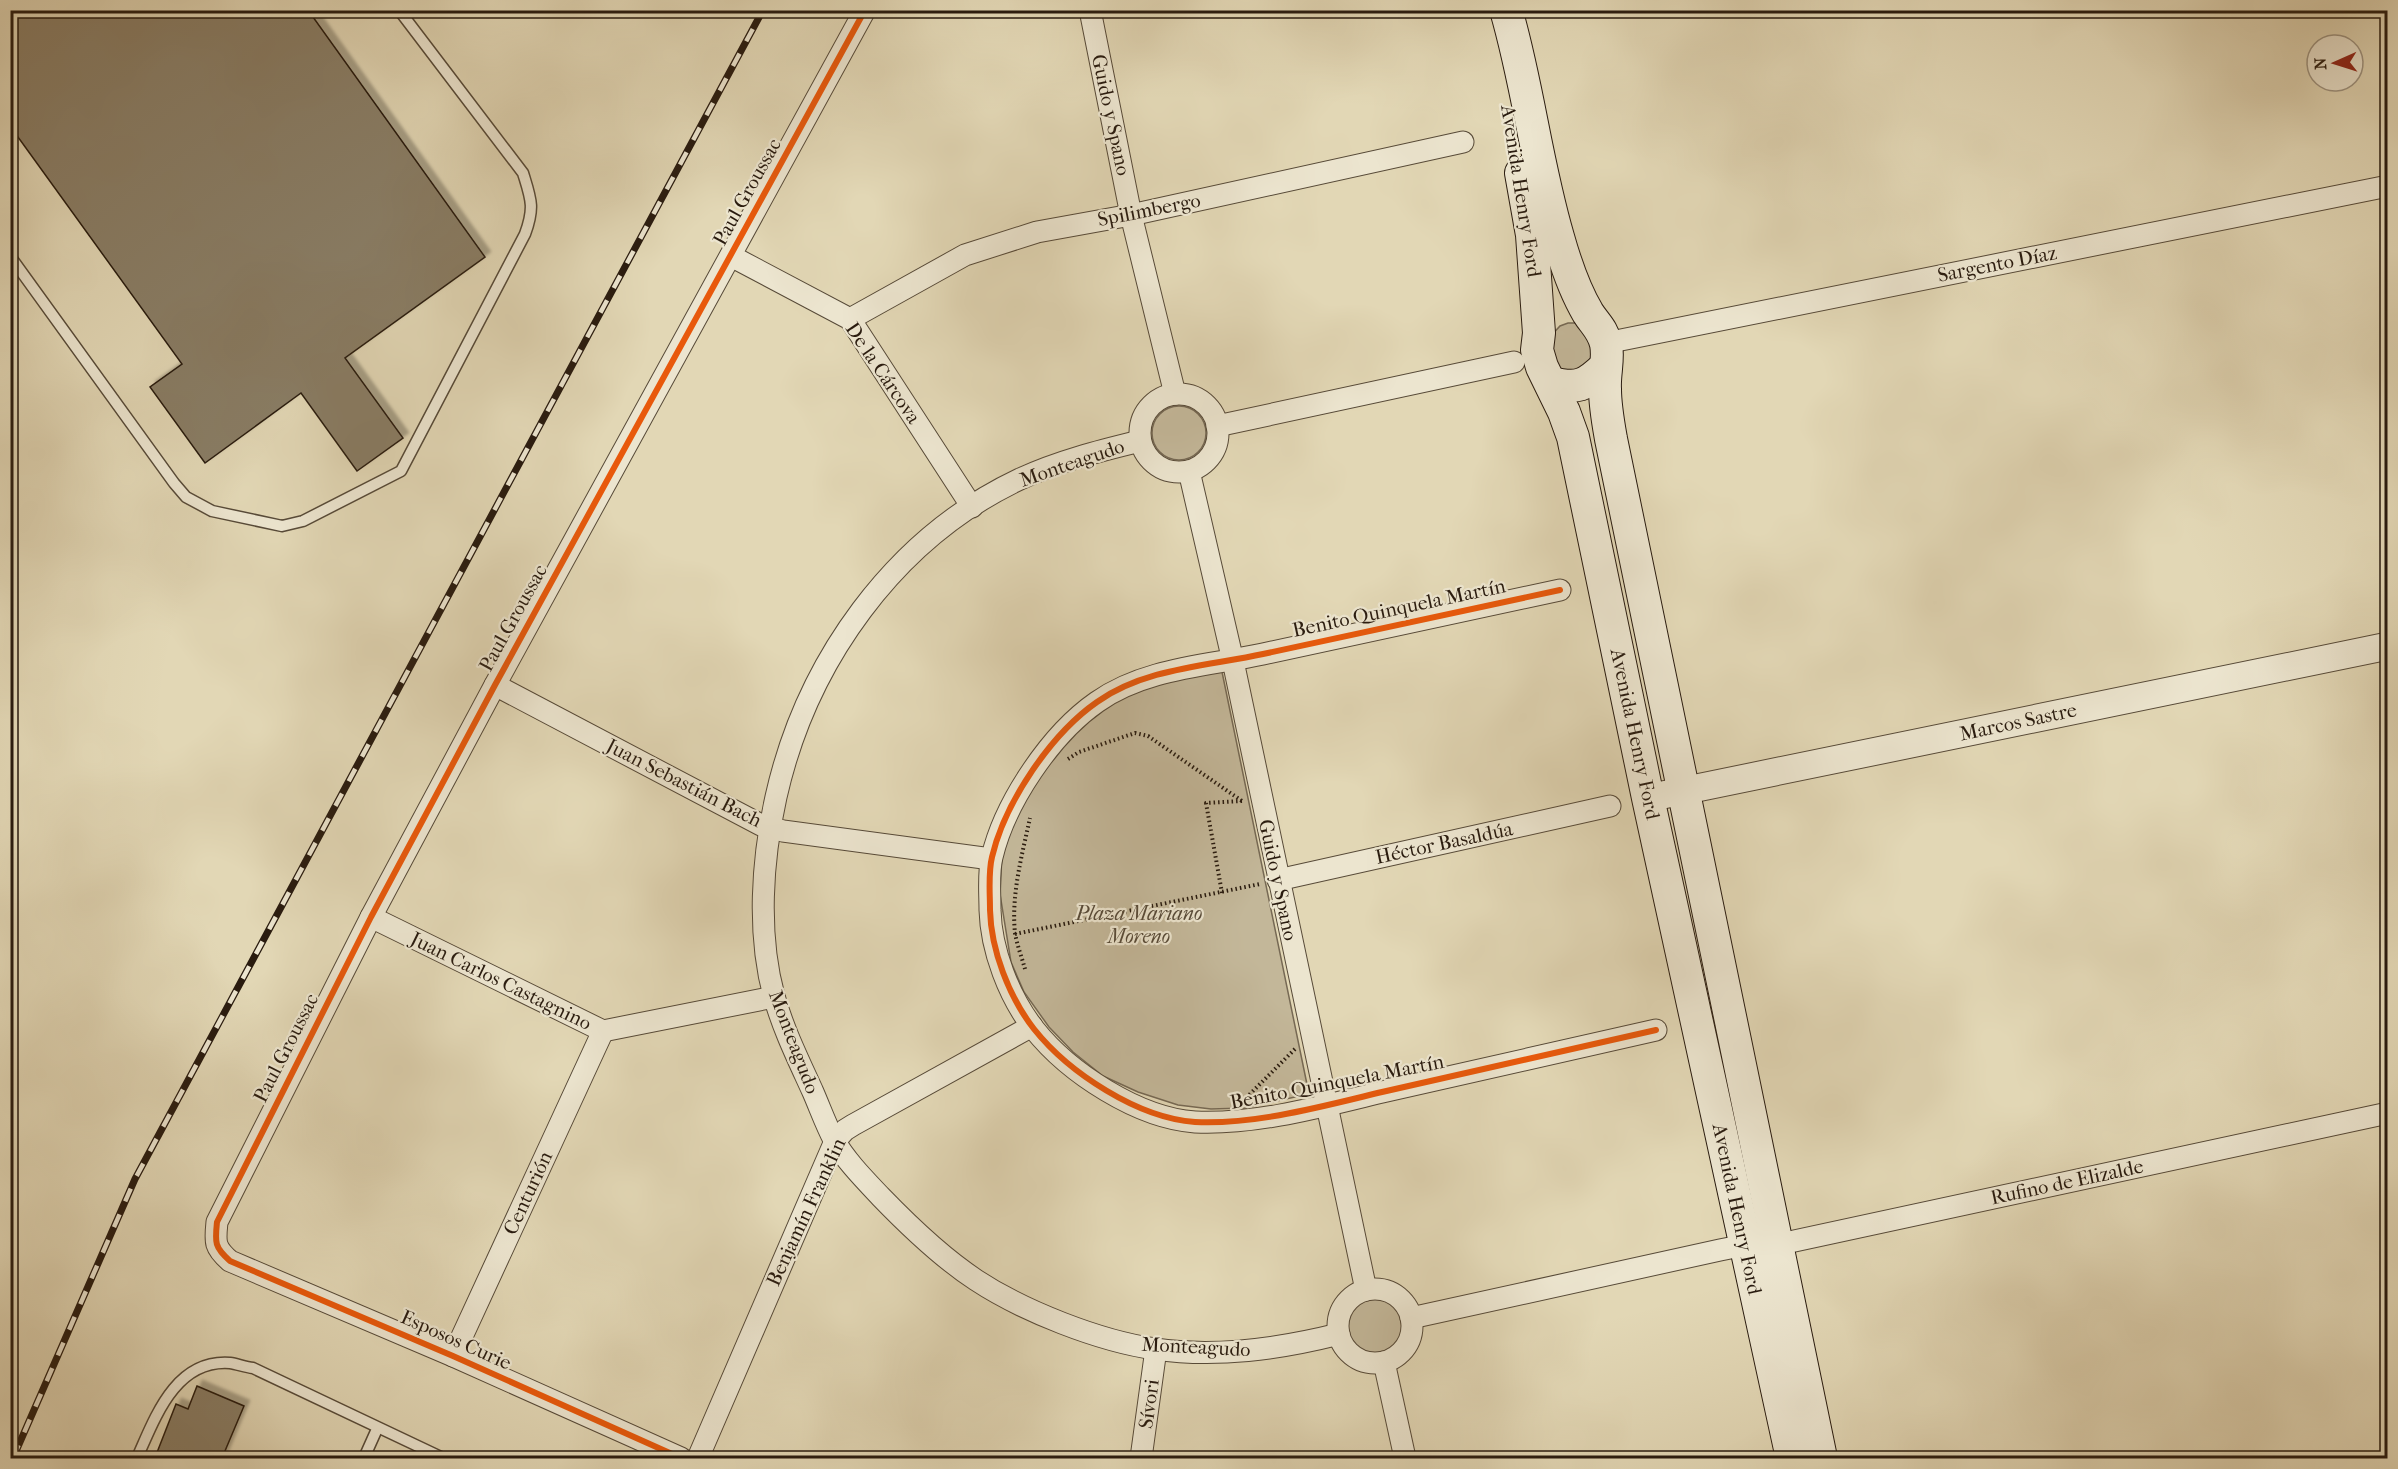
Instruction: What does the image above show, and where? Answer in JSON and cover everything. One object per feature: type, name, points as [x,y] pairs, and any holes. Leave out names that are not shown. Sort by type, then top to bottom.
[{"type":"main road","name":"Avenida Henry Ford","points":[[1488,10],[1529,217],[1539,333],[1537,350],[1542,367],[1573,437],[1648,798],[1792,1458]]},
{"type":"main road","name":"Avenida Henry Ford","points":[[1506,10],[1514,25],[1547,199],[1562,249],[1589,314],[1600,327],[1606,355],[1606,410],[1611,439],[1821,1458]]},
{"type":"main road","points":[[1539,333],[1554,316],[1571,310],[1589,314]]},
{"type":"main road","points":[[1551,383],[1569,387],[1580,386],[1592,379],[1606,355]]},
{"type":"street","name":"Paul Groussac","points":[[219,1251],[215,1238],[217,1222],[371,917],[495,685],[865,10]]},
{"type":"street","name":"Guido y Spano","points":[[1090,10],[1131,215],[1175,394]]},
{"type":"street","name":"Spilimbergo","points":[[850,319],[965,255],[1037,232],[1131,215],[1463,142]]},
{"type":"street","name":"Sargento Díaz","points":[[1606,355],[2388,186]]},
{"type":"street","name":"De la Cárcova","points":[[731,255],[850,319],[972,507]]},
{"type":"street","points":[[1217,426],[1514,362]]},
{"type":"street","points":[[1175,394],[1188,395],[1200,400],[1210,409],[1217,426],[1216,446],[1210,458],[1189,471],[1176,473],[1163,470],[1144,453],[1140,441],[1140,428],[1148,410],[1162,398],[1175,394]]},
{"type":"street","name":"Monteagudo","points":[[1140,441],[1053,465],[1018,480],[972,507],[922,544],[884,582],[834,649],[801,714],[790,743],[769,827],[763,884],[768,964],[774,997],[835,1141],[895,1211],[957,1266],[978,1281],[1031,1309],[1082,1329],[1114,1340],[1156,1349],[1262,1350],[1291,1346],[1339,1334]]},
{"type":"street","name":"Guido y Spano","points":[[1189,471],[1233,661],[1251,800],[1278,880],[1366,1290]]},
{"type":"street","name":"Benito Quinquela Martín","points":[[1560,590],[1233,661],[1159,674],[1137,681],[1098,702],[1057,739],[1035,767],[1012,807],[992,859],[990,886],[993,939],[1002,969],[1032,1026],[1060,1055],[1081,1072],[1129,1102],[1174,1119],[1196,1122],[1223,1120],[1326,1105],[1656,1030]]},
{"type":"street","name":"Marcos Sastre","points":[[1648,798],[2388,646]]},
{"type":"street","name":"Juan Sebastián Bach","points":[[495,685],[769,827],[794,833],[992,859]]},
{"type":"street","name":"Héctor Basaldúa","points":[[1278,880],[1610,806]]},
{"type":"street","name":"Juan Carlos Castagnino","points":[[371,917],[603,1031],[774,997]]},
{"type":"street","name":"Benjamín Franklin","points":[[698,1458],[835,1141],[853,1125],[1032,1026]]},
{"type":"street","name":"Centurión","points":[[453,1356],[603,1031]]},
{"type":"street","name":"Rufino de Elizalde","points":[[1745,1245],[1776,1245],[2388,1113]]},
{"type":"street","points":[[1411,1318],[1745,1245]]},
{"type":"street","name":"Esposos Curie","points":[[219,1251],[230,1261],[453,1356],[681,1458]]},
{"type":"street","points":[[1366,1290],[1385,1290],[1394,1294],[1407,1309],[1411,1318],[1409,1341],[1394,1358],[1384,1362],[1372,1363],[1350,1354],[1339,1334],[1338,1323],[1347,1302],[1366,1290]]},
{"type":"street","name":"Sívori","points":[[1141,1458],[1156,1349]]},
{"type":"street","points":[[1384,1362],[1405,1458]]},
{"type":"lane","points":[[10,256],[186,497],[212,511],[282,526],[303,521],[401,471],[525,234],[532,215],[531,197],[523,173],[399,10]]},
{"type":"lane","points":[[137,1458],[161,1404],[179,1382],[212,1364],[230,1363],[253,1368],[377,1429],[443,1458]]},
{"type":"lane","points":[[364,1458],[377,1429]]},
{"type":"path","points":[[1064,762],[1079,752],[1135,734],[1148,736],[1251,800]]},
{"type":"path","points":[[1222,893],[1206,803],[1251,800]]},
{"type":"path","points":[[1027,974],[1015,934],[1015,903],[1018,874],[1030,815]]},
{"type":"path","points":[[993,939],[1278,880]]},
{"type":"path","points":[[1223,1120],[1311,1034]]},
{"type":"green space","points":[[1577,323],[1599,346],[1582,374],[1557,370],[1549,338],[1560,326]]},
{"type":"green space","points":[[1179,406],[1189,408],[1198,414],[1204,423],[1206,433],[1204,443],[1198,452],[1189,458],[1179,460],[1169,458],[1160,452],[1154,443],[1152,433],[1154,423],[1160,414],[1169,408]]},
{"type":"green space","name":"Plaza Mariano Moreno","points":[[1221,667],[1309,1094],[1245,1108],[1211,1109],[1178,1105],[1138,1092],[1103,1076],[1073,1052],[1049,1027],[1024,992],[1011,962],[1000,894],[1002,854],[1014,816],[1054,750],[1124,692]]},
{"type":"green space","points":[[1375,1299],[1385,1301],[1394,1307],[1400,1316],[1402,1326],[1400,1336],[1394,1345],[1385,1351],[1375,1353],[1365,1351],[1356,1345],[1350,1336],[1348,1326],[1350,1316],[1356,1307],[1365,1301]]},
{"type":"building","points":[[10,10],[308,10],[485,257],[345,358],[403,438],[357,471],[301,393],[205,463],[150,387],[182,364],[10,126]]},
{"type":"building","points":[[197,1386],[244,1406],[222,1458],[165,1458],[156,1455],[176,1404],[188,1409]]},
{"type":"railway","points":[[13,1458],[135,1179],[763,10]]},
{"type":"cycle path","points":[[681,1458],[453,1356],[230,1261],[218,1248],[217,1222],[371,917],[495,685],[865,10]]},
{"type":"cycle path","points":[[1560,590],[1156,675],[1135,682],[1097,702],[1063,732],[1047,751],[1032,771],[1007,814],[998,836],[990,870],[990,910],[994,941],[1003,972],[1017,1003],[1034,1029],[1066,1062],[1085,1077],[1128,1102],[1173,1119],[1195,1122],[1265,1118],[1656,1030]]}]
